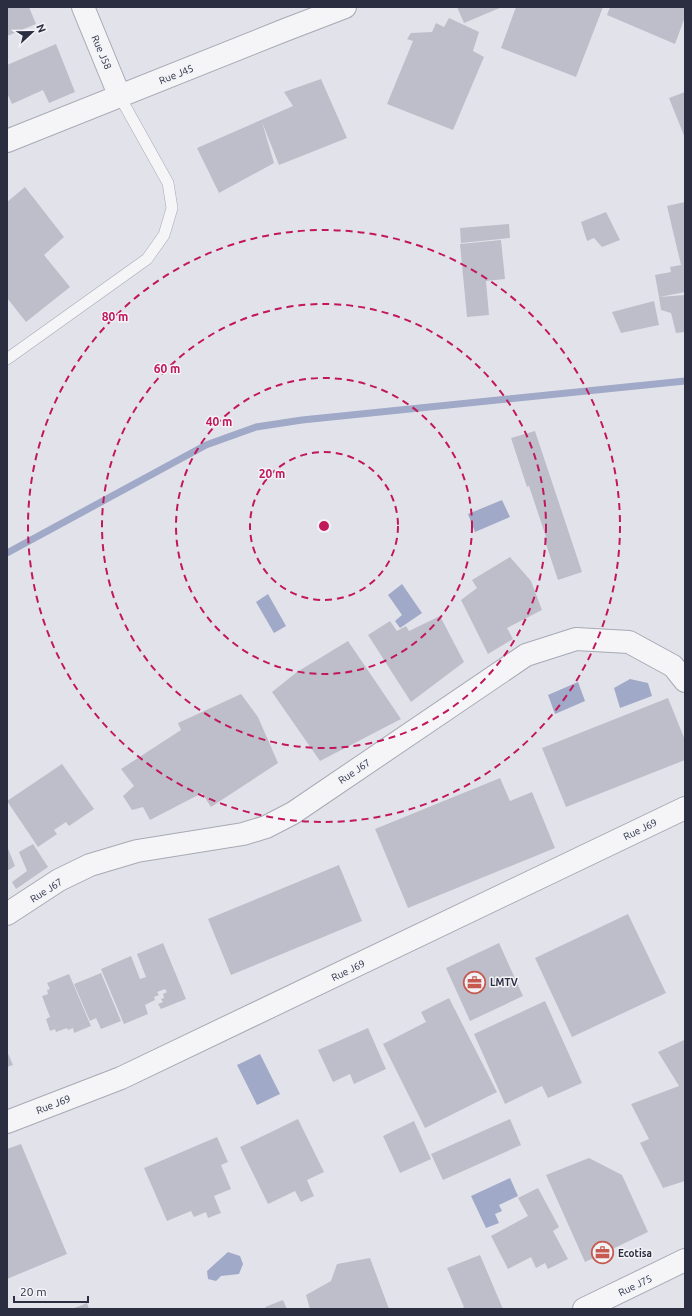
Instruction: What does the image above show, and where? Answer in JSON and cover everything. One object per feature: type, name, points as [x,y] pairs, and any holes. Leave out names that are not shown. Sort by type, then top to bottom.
[{"type":"street","name":"Rue J58","points":[[83,7],[120,96]]},
{"type":"street","name":"Rue J45","points":[[7,142],[284,30],[345,7]]},
{"type":"street","name":"Rue J67","points":[[7,914],[59,880],[90,865],[137,851],[243,834],[266,827],[293,813],[526,655],[576,639],[629,642],[673,666],[685,681]]},
{"type":"street","name":"Rue J69","points":[[7,1122],[122,1078],[685,808]]},
{"type":"street","name":"Rue J75","points":[[584,1309],[685,1260]]},
{"type":"lane","points":[[7,359],[147,259],[164,235],[172,208],[168,183],[120,96]]},
{"type":"water","points":[[502,500],[510,517],[475,532],[468,514]]},
{"type":"water","points":[[402,584],[422,613],[400,628],[395,621],[402,615],[388,595]]},
{"type":"water","points":[[268,594],[286,626],[274,633],[256,602]]},
{"type":"water","points":[[630,679],[648,683],[652,696],[620,708],[614,688]]},
{"type":"water","points":[[578,682],[585,701],[555,714],[548,695]]},
{"type":"water","points":[[260,1054],[280,1094],[257,1105],[237,1065]]},
{"type":"water","points":[[510,1178],[518,1196],[499,1205],[502,1211],[495,1214],[499,1223],[486,1228],[471,1196]]},
{"type":"water","points":[[228,1252],[240,1256],[243,1264],[239,1274],[221,1276],[216,1281],[208,1279],[207,1271]]},
{"type":"building","points":[[7,7],[29,7],[36,24],[7,36]]},
{"type":"building","points":[[457,7],[502,7],[464,23]]},
{"type":"building","points":[[516,7],[603,7],[576,77],[501,48]]},
{"type":"building","points":[[610,7],[685,7],[685,17],[675,44],[607,15]]},
{"type":"building","points":[[449,18],[479,32],[473,51],[484,57],[453,130],[387,104],[413,41],[407,39],[411,33],[432,32],[436,23],[444,27]]},
{"type":"building","points":[[56,44],[75,92],[49,103],[43,90],[12,104],[7,93],[7,65]]},
{"type":"building","points":[[321,79],[347,138],[279,165],[262,122],[274,163],[219,193],[197,148],[293,106],[284,92]]},
{"type":"building","points":[[685,92],[685,138],[669,98]]},
{"type":"building","points":[[25,187],[64,237],[44,255],[70,287],[26,322],[7,298],[7,202]]},
{"type":"building","points":[[685,202],[685,292],[659,297],[655,275],[671,272],[670,267],[681,265],[667,206]]},
{"type":"building","points":[[606,212],[620,240],[602,247],[594,238],[587,241],[581,222]]},
{"type":"building","points":[[509,224],[510,238],[461,243],[460,228]]},
{"type":"building","points":[[501,240],[505,279],[486,281],[489,315],[467,317],[460,244]]},
{"type":"building","points":[[685,295],[685,332],[676,333],[671,313],[661,310],[659,297]]},
{"type":"building","points":[[654,301],[659,325],[621,333],[612,312]]},
{"type":"building","points":[[535,431],[582,572],[558,580],[544,538],[546,537],[529,486],[527,487],[511,438]]},
{"type":"building","points":[[510,557],[531,581],[542,610],[507,628],[513,639],[488,654],[461,600],[477,588],[472,580]]},
{"type":"building","points":[[440,616],[464,662],[411,702],[368,635],[390,621],[397,631],[406,626],[409,631]]},
{"type":"building","points":[[348,641],[401,719],[320,761],[272,692],[297,672]]},
{"type":"building","points":[[241,694],[258,717],[278,763],[211,807],[202,793],[150,820],[143,807],[132,810],[123,796],[134,786],[121,769],[181,730],[178,723]]},
{"type":"building","points":[[668,698],[685,740],[685,760],[566,807],[542,748]]},
{"type":"building","points":[[62,764],[94,809],[69,826],[66,822],[54,830],[57,834],[38,847],[7,801]]},
{"type":"building","points":[[500,778],[510,801],[532,792],[555,848],[408,908],[375,829]]},
{"type":"building","points":[[33,844],[48,867],[16,889],[12,882],[27,871],[19,852]]},
{"type":"building","points":[[7,846],[15,866],[7,871]]},
{"type":"building","points":[[339,865],[362,921],[231,975],[208,919]]},
{"type":"building","points":[[628,914],[666,993],[572,1037],[535,958]]},
{"type":"building","points":[[163,943],[186,999],[161,1009],[158,1004],[163,1002],[161,999],[164,998],[163,994],[167,992],[165,989],[157,992],[159,995],[154,997],[155,1000],[145,1005],[148,1014],[124,1024],[101,969],[131,956],[140,979],[146,977],[137,954]]},
{"type":"building","points":[[499,943],[523,996],[470,1021],[446,968]]},
{"type":"building","points":[[101,973],[121,1021],[101,1029],[96,1018],[90,1021],[74,984]]},
{"type":"building","points":[[69,974],[91,1026],[74,1033],[73,1028],[68,1030],[67,1028],[56,1032],[55,1029],[50,1031],[46,1019],[50,1017],[42,996],[48,994],[47,990],[50,989],[47,983]]},
{"type":"building","points":[[449,998],[497,1092],[425,1128],[383,1044],[426,1022],[421,1012]]},
{"type":"building","points":[[545,1001],[582,1083],[548,1098],[542,1086],[505,1104],[474,1034]]},
{"type":"building","points":[[368,1028],[386,1069],[354,1084],[350,1074],[333,1082],[318,1050]]},
{"type":"building","points":[[684,1040],[685,1181],[663,1188],[640,1143],[649,1139],[631,1104],[679,1086],[658,1052]]},
{"type":"building","points":[[7,1051],[13,1065],[7,1067]]},
{"type":"building","points":[[298,1119],[324,1172],[307,1180],[314,1196],[301,1202],[295,1191],[268,1204],[240,1147]]},
{"type":"building","points":[[510,1119],[521,1145],[443,1180],[431,1154]]},
{"type":"building","points":[[414,1121],[431,1159],[400,1173],[383,1136]]},
{"type":"building","points":[[217,1137],[228,1162],[221,1165],[231,1189],[214,1196],[221,1213],[208,1218],[206,1212],[194,1217],[191,1211],[167,1221],[144,1168]]},
{"type":"building","points":[[21,1144],[67,1254],[7,1279],[7,1149]]},
{"type":"building","points":[[589,1158],[622,1175],[648,1232],[585,1262],[546,1175]]},
{"type":"building","points":[[538,1188],[559,1227],[553,1231],[568,1259],[548,1269],[545,1263],[536,1268],[531,1257],[508,1269],[491,1236],[528,1216],[518,1198]]},
{"type":"building","points":[[480,1255],[503,1309],[461,1309],[464,1307],[447,1268]]},
{"type":"building","points":[[370,1258],[389,1309],[310,1309],[306,1295],[331,1281],[337,1264]]},
{"type":"building","points":[[283,1300],[287,1309],[266,1309],[265,1307]]},
{"type":"building","points":[[87,1303],[89,1309],[72,1309]]},
{"type":"waterway","points":[[7,553],[206,445],[256,427],[302,420],[685,381]]},
{"type":"place","name":"LMTV","points":[[475,982]]},
{"type":"place","name":"Ecotisa","points":[[603,1253]]}]
